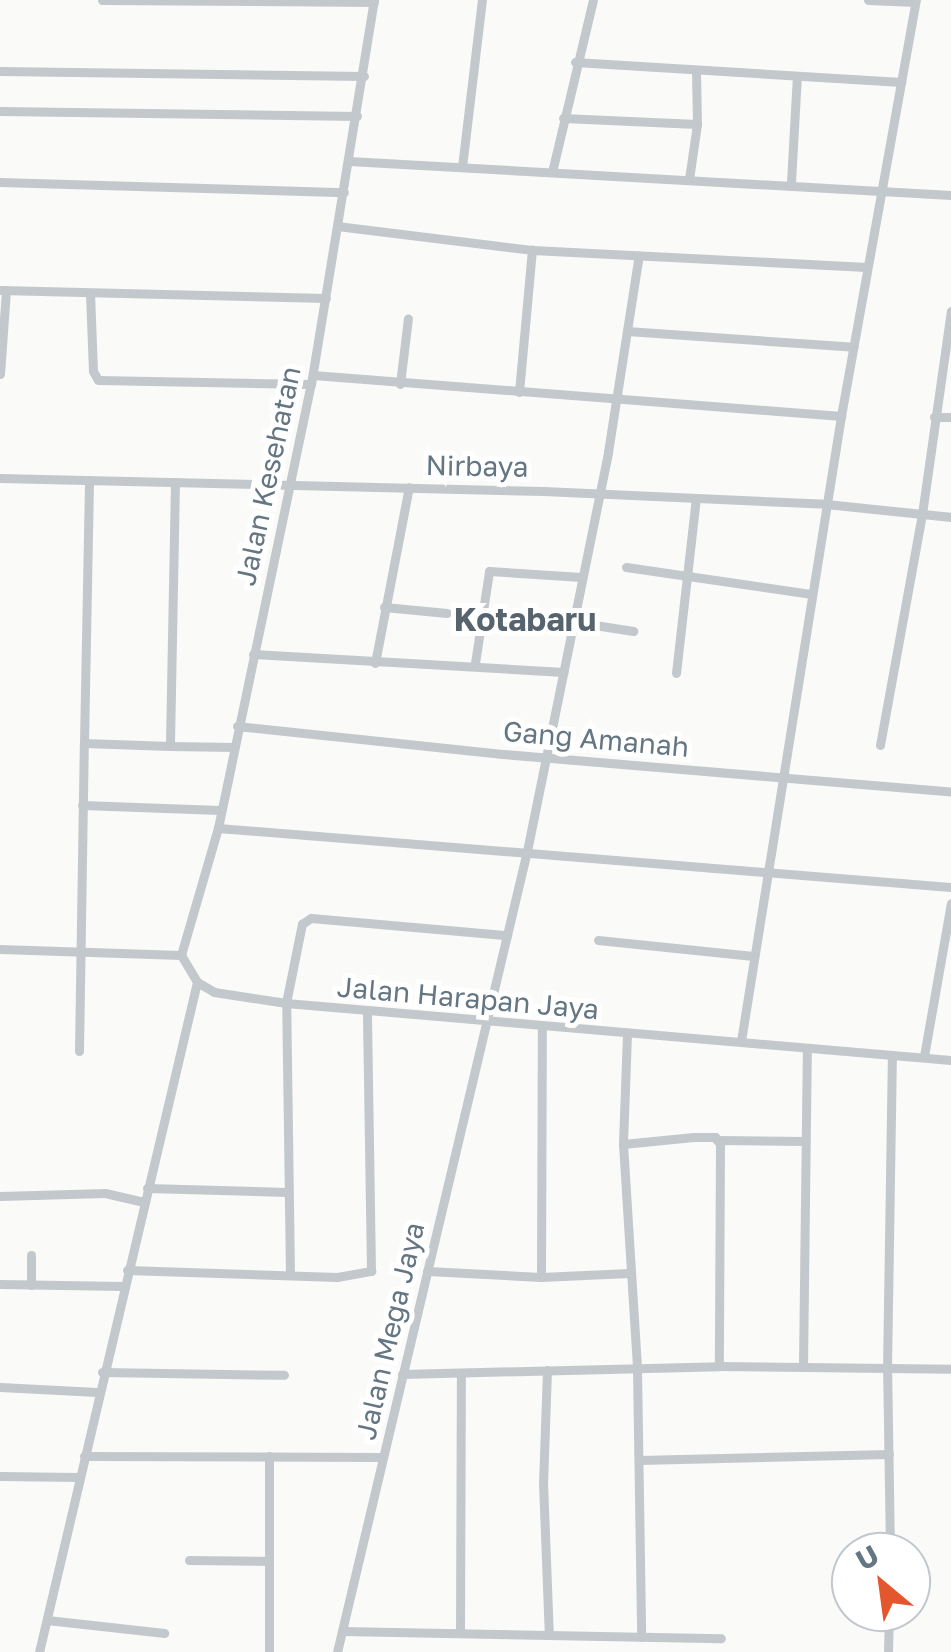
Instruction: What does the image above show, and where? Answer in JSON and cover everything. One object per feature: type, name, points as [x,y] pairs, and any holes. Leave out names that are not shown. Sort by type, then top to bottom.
[{"type":"street","points":[[102,0],[374,1]]},
{"type":"street","points":[[462,167],[482,0]]},
{"type":"street","points":[[552,172],[575,62],[593,0]]},
{"type":"street","points":[[741,1041],[826,504],[916,1],[868,0]]},
{"type":"street","name":"Jalan Kesehatan","points":[[181,954],[218,828],[312,379],[374,1]]},
{"type":"street","points":[[575,62],[901,82]]},
{"type":"street","points":[[689,179],[697,124],[696,70]]},
{"type":"street","points":[[0,71],[364,76]]},
{"type":"street","points":[[791,182],[796,76]]},
{"type":"street","points":[[0,111],[357,116]]},
{"type":"street","points":[[563,118],[697,124]]},
{"type":"street","points":[[350,160],[951,194]]},
{"type":"street","points":[[0,182],[344,192]]},
{"type":"street","points":[[337,226],[532,250],[867,267]]},
{"type":"street","points":[[519,392],[532,250]]},
{"type":"street","name":"Jalan Mega Jaya","points":[[337,1652],[527,851],[599,494],[639,254]]},
{"type":"street","points":[[0,374],[3,290],[326,298]]},
{"type":"street","points":[[90,293],[93,372],[98,380],[312,379],[841,416]]},
{"type":"street","points":[[880,745],[922,514],[934,416],[946,378],[951,311]]},
{"type":"street","points":[[400,384],[408,318]]},
{"type":"street","points":[[627,331],[853,347]]},
{"type":"street","points":[[934,416],[951,417]]},
{"type":"street","name":"Nirbaya","points":[[0,478],[599,494],[826,504],[951,517]]},
{"type":"street","points":[[79,1051],[88,480]]},
{"type":"street","points":[[170,746],[175,482]]},
{"type":"street","points":[[375,663],[408,487]]},
{"type":"street","points":[[676,673],[696,498]]},
{"type":"street","points":[[626,567],[812,594]]},
{"type":"street","points":[[475,663],[489,571],[582,577]]},
{"type":"street","points":[[384,607],[447,614]]},
{"type":"street","points":[[574,622],[633,631]]},
{"type":"street","points":[[253,654],[375,663],[475,663],[563,672]]},
{"type":"street","name":"Gang Amanah","points":[[237,726],[544,758],[951,792]]},
{"type":"street","points":[[84,743],[234,747]]},
{"type":"street","points":[[82,805],[220,810]]},
{"type":"street","points":[[218,828],[951,887]]},
{"type":"street","points":[[924,1056],[951,904]]},
{"type":"street","points":[[290,1275],[286,1003],[302,924],[311,918],[507,935]]},
{"type":"street","points":[[598,940],[753,956]]},
{"type":"street","points":[[0,949],[181,954],[198,982],[97,1392],[38,1652]]},
{"type":"street","name":"Jalan Harapan Jaya","points":[[198,982],[214,992],[366,1012],[951,1060]]},
{"type":"street","points":[[128,1270],[353,1276],[371,1271],[366,1012]]},
{"type":"street","points":[[541,1277],[542,1028]]},
{"type":"street","points":[[627,1034],[623,1144],[637,1368],[641,1637]]},
{"type":"street","points":[[803,1366],[808,1050]]},
{"type":"street","points":[[889,1532],[887,1369],[892,1056]]},
{"type":"street","points":[[623,1144],[694,1137],[805,1142]]},
{"type":"street","points":[[717,1140],[718,1366]]},
{"type":"street","points":[[147,1188],[287,1192]]},
{"type":"street","points":[[0,1196],[106,1194],[144,1202]]},
{"type":"street","points":[[31,1255],[31,1285]]},
{"type":"street","points":[[427,1271],[541,1277],[629,1273]]},
{"type":"street","points":[[0,1284],[123,1286]]},
{"type":"street","points":[[402,1374],[718,1366],[951,1369]]},
{"type":"street","points":[[547,1370],[544,1498],[548,1634]]},
{"type":"street","points":[[102,1372],[284,1374]]},
{"type":"street","points":[[460,1632],[461,1373]]},
{"type":"street","points":[[0,1387],[97,1392]]},
{"type":"street","points":[[639,1460],[890,1454]]},
{"type":"street","points":[[84,1456],[382,1457]]},
{"type":"street","points":[[268,1652],[269,1456]]},
{"type":"street","points":[[0,1476],[78,1477]]},
{"type":"street","points":[[189,1560],[269,1561]]},
{"type":"street","points":[[47,1620],[164,1633]]},
{"type":"street","points":[[342,1631],[720,1638]]},
{"type":"street","points":[[678,1652],[680,1640]]},
{"type":"district","name":"Kotabaru","points":[[525,619]]}]
